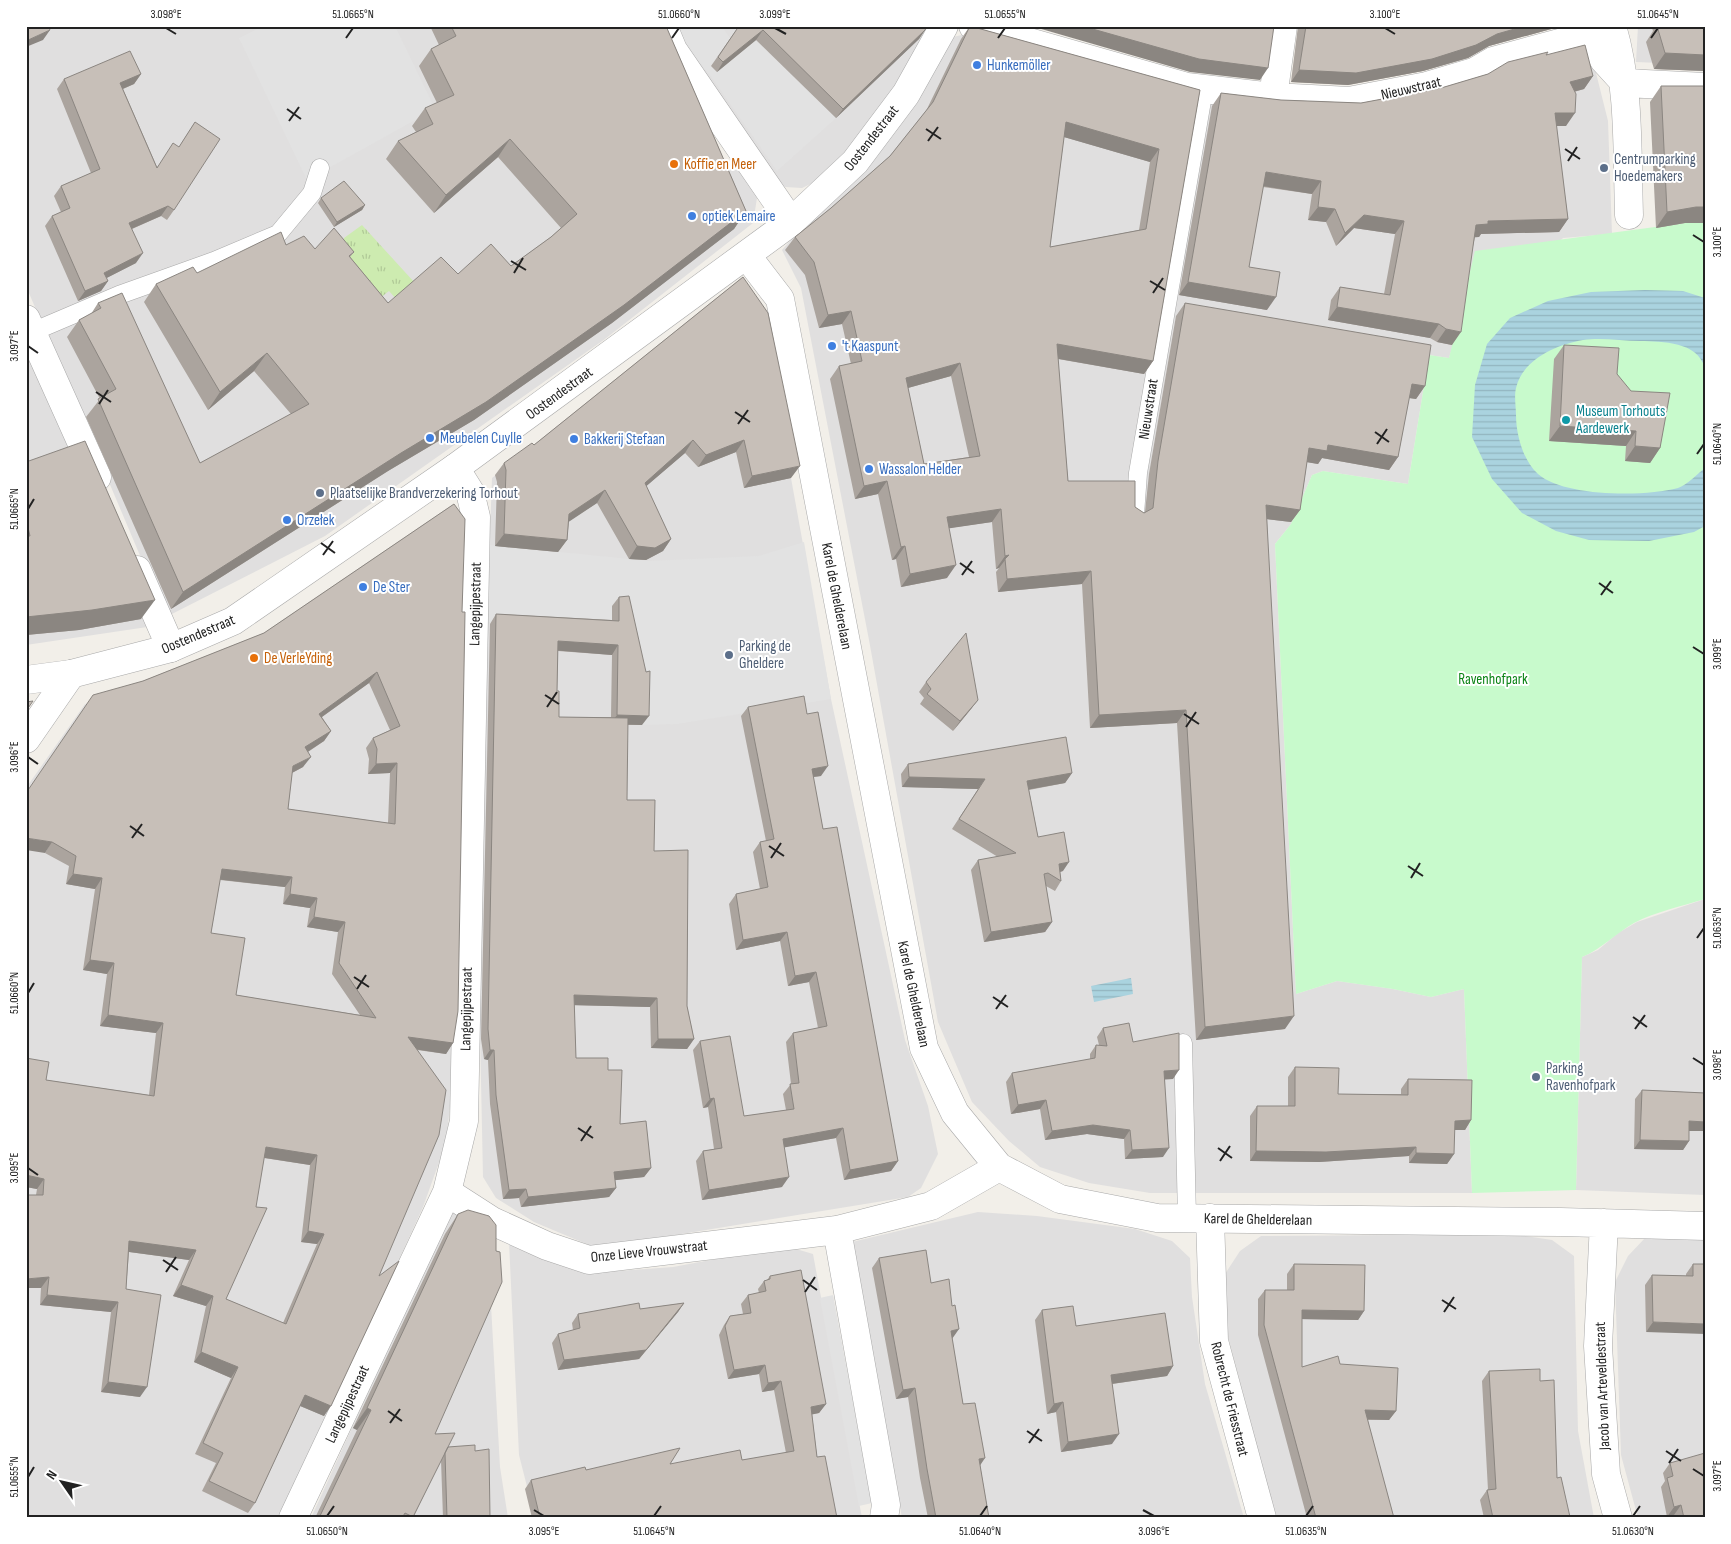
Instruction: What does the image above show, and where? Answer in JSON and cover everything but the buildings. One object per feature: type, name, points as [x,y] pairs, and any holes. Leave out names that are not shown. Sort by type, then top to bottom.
[{"type":"street","points":[[662,26],[673,50],[791,222]]},
{"type":"street","name":"Oostendestraat","points":[[26,679],[71,674],[171,648],[233,621],[455,468],[791,222],[855,162],[906,94],[944,26]]},
{"type":"street","name":"Nieuwstraat","points":[[973,26],[1187,87],[1273,97],[1349,101],[1390,94],[1474,72],[1493,61],[1604,29]]},
{"type":"street","points":[[1273,97],[1283,26]]},
{"type":"street","points":[[1604,29],[1604,60],[1625,83],[1629,215]]},
{"type":"street","points":[[1625,83],[1705,87]]},
{"type":"street","name":"Karel de Ghelderelaan","points":[[747,256],[780,299],[924,1048],[955,1113],[999,1167],[1060,1199],[1157,1218],[1604,1223],[1705,1226]]},
{"type":"street","points":[[29,326],[106,499]]},
{"type":"street","name":"Langepijpestraat","points":[[293,1518],[447,1192],[464,1121],[476,517],[470,492],[455,468]]},
{"type":"street","points":[[126,543],[171,648]]},
{"type":"street","points":[[26,739],[71,674]]},
{"type":"street","name":"Onze Lieve Vrouwstraat","points":[[447,1192],[492,1221],[547,1246],[589,1260],[836,1230],[931,1206],[999,1167]]},
{"type":"street","name":"Robrecht de Friesstraat","points":[[1198,1218],[1214,1341],[1262,1518]]},
{"type":"street","name":"Jacob van Arteveldestraat","points":[[1604,1223],[1598,1346],[1606,1474],[1618,1518]]},
{"type":"street","points":[[836,1230],[886,1505],[884,1518]]},
{"type":"lane","name":"Nieuwstraat","points":[[1135,515],[1138,473],[1204,89]]},
{"type":"lane","points":[[29,326],[214,261],[278,234],[312,193],[320,168]]},
{"type":"lane","points":[[1166,304],[1185,307]]},
{"type":"lane","points":[[1183,1044],[1198,1218]]},
{"type":"shaded area","points":[[26,26],[653,26],[686,106],[731,169],[748,172],[757,198],[753,223],[605,339],[325,536],[166,617],[26,286]]},
{"type":"shaded area","points":[[263,26],[395,26],[435,109],[307,180],[239,38]]},
{"type":"shaded area","points":[[672,26],[932,26],[916,59],[861,136],[821,179],[802,188],[785,187],[772,173]]},
{"type":"shaded area","points":[[677,26],[721,26],[741,52],[758,38],[768,52],[836,118],[777,171],[710,75],[693,55]]},
{"type":"shaded area","points":[[1638,26],[1705,26],[1705,65],[1636,62]]},
{"type":"shaded area","points":[[966,34],[1286,104],[1593,61],[1608,121],[1612,234],[1563,238],[1453,345],[1449,358],[1429,355],[1408,484],[1323,471],[1312,475],[1291,524],[1275,544],[1296,994],[1337,981],[1393,989],[1431,997],[1464,989],[1472,1193],[1150,1193],[1089,1183],[1040,1167],[1009,1141],[972,1102],[938,1022],[869,640],[801,288],[782,250],[816,211],[953,37]]},
{"type":"shaded area","points":[[735,288],[791,478],[831,699],[905,1040],[928,1106],[938,1154],[921,1188],[908,1197],[596,1248],[534,1222],[496,1198],[483,1177],[477,887],[492,478]]},
{"type":"shaded area","points":[[26,343],[154,626],[26,645]]},
{"type":"shaded area","name":"Parking de Gheldere","points":[[804,542],[831,699],[677,724],[642,725],[630,630],[487,622],[490,545],[649,561],[759,556]]},
{"type":"shaded area","points":[[360,571],[458,1031],[446,1143],[423,1207],[281,1518],[26,1518],[26,788],[85,704],[136,690],[256,641]]},
{"type":"shaded area","points":[[1705,899],[1705,1195],[1576,1190],[1582,957],[1598,950],[1618,933],[1637,922]]},
{"type":"shaded area","points":[[450,1212],[470,1216],[487,1233],[500,1467],[508,1518],[311,1518]]},
{"type":"shaded area","points":[[978,1212],[1037,1216],[1135,1229],[1172,1241],[1190,1258],[1192,1297],[1205,1384],[1244,1518],[902,1518],[852,1242]]},
{"type":"shaded area","points":[[1513,1234],[1552,1240],[1574,1256],[1578,1431],[1594,1518],[1276,1518],[1223,1318],[1225,1274],[1240,1251],[1261,1236]]},
{"type":"shaded area","points":[[1645,1238],[1705,1239],[1705,1518],[1638,1518],[1621,1455],[1615,1282],[1628,1256]]},
{"type":"shaded area","points":[[509,1242],[560,1265],[604,1272],[673,1267],[786,1246],[813,1254],[862,1518],[535,1518],[519,1455]]},
{"type":"shaded area","points":[[833,1295],[872,1503],[859,1506],[820,1298]]},
{"type":"green space","name":"Ravenhofpark","points":[[1685,223],[1705,223],[1705,899],[1642,919],[1627,927],[1596,950],[1582,957],[1576,1190],[1472,1193],[1464,989],[1431,997],[1393,989],[1337,981],[1296,994],[1275,544],[1291,524],[1312,475],[1323,471],[1408,484],[1429,355],[1449,358],[1475,251]]},
{"type":"green space","points":[[362,225],[415,283],[397,300],[389,291],[371,305],[343,250],[344,238]]},
{"type":"water","points":[[1683,291],[1705,298],[1705,368],[1701,359],[1695,353],[1687,348],[1669,343],[1597,339],[1573,342],[1552,350],[1533,361],[1520,378],[1516,388],[1516,422],[1521,447],[1528,462],[1538,474],[1550,482],[1585,491],[1626,494],[1664,491],[1681,487],[1705,468],[1705,526],[1694,532],[1649,541],[1589,540],[1556,531],[1522,513],[1492,479],[1472,437],[1475,385],[1487,344],[1510,318],[1548,301],[1591,292]]},
{"type":"water","points":[[1131,978],[1133,994],[1094,1002],[1091,986]]},
{"type":"place","name":"Hunkemöller","points":[[977,65]]},
{"type":"place","name":"Koffie en Meer","points":[[674,164]]},
{"type":"place","name":"Centrumparking Hoedemakers","points":[[1604,168]]},
{"type":"place","name":"optiek Lemaire","points":[[692,216]]},
{"type":"place","name":"'t Kaaspunt","points":[[832,346]]},
{"type":"place","name":"Museum Torhouts Aardewerk","points":[[1566,420]]},
{"type":"place","name":"Meubelen Cuylle","points":[[430,438]]},
{"type":"place","name":"Bakkerij Stefaan","points":[[574,439]]},
{"type":"place","name":"Wassalon Helder","points":[[869,469]]},
{"type":"place","name":"Plaatselijke Brandverzekering Torhout","points":[[320,493]]},
{"type":"place","name":"Orzełek","points":[[287,520]]},
{"type":"place","name":"De Ster","points":[[363,587]]},
{"type":"place","name":"Parking de Gheldere","points":[[729,655]]},
{"type":"place","name":"De VerleYding","points":[[254,658]]},
{"type":"place","name":"Parking Ravenhofpark","points":[[1536,1077]]}]
